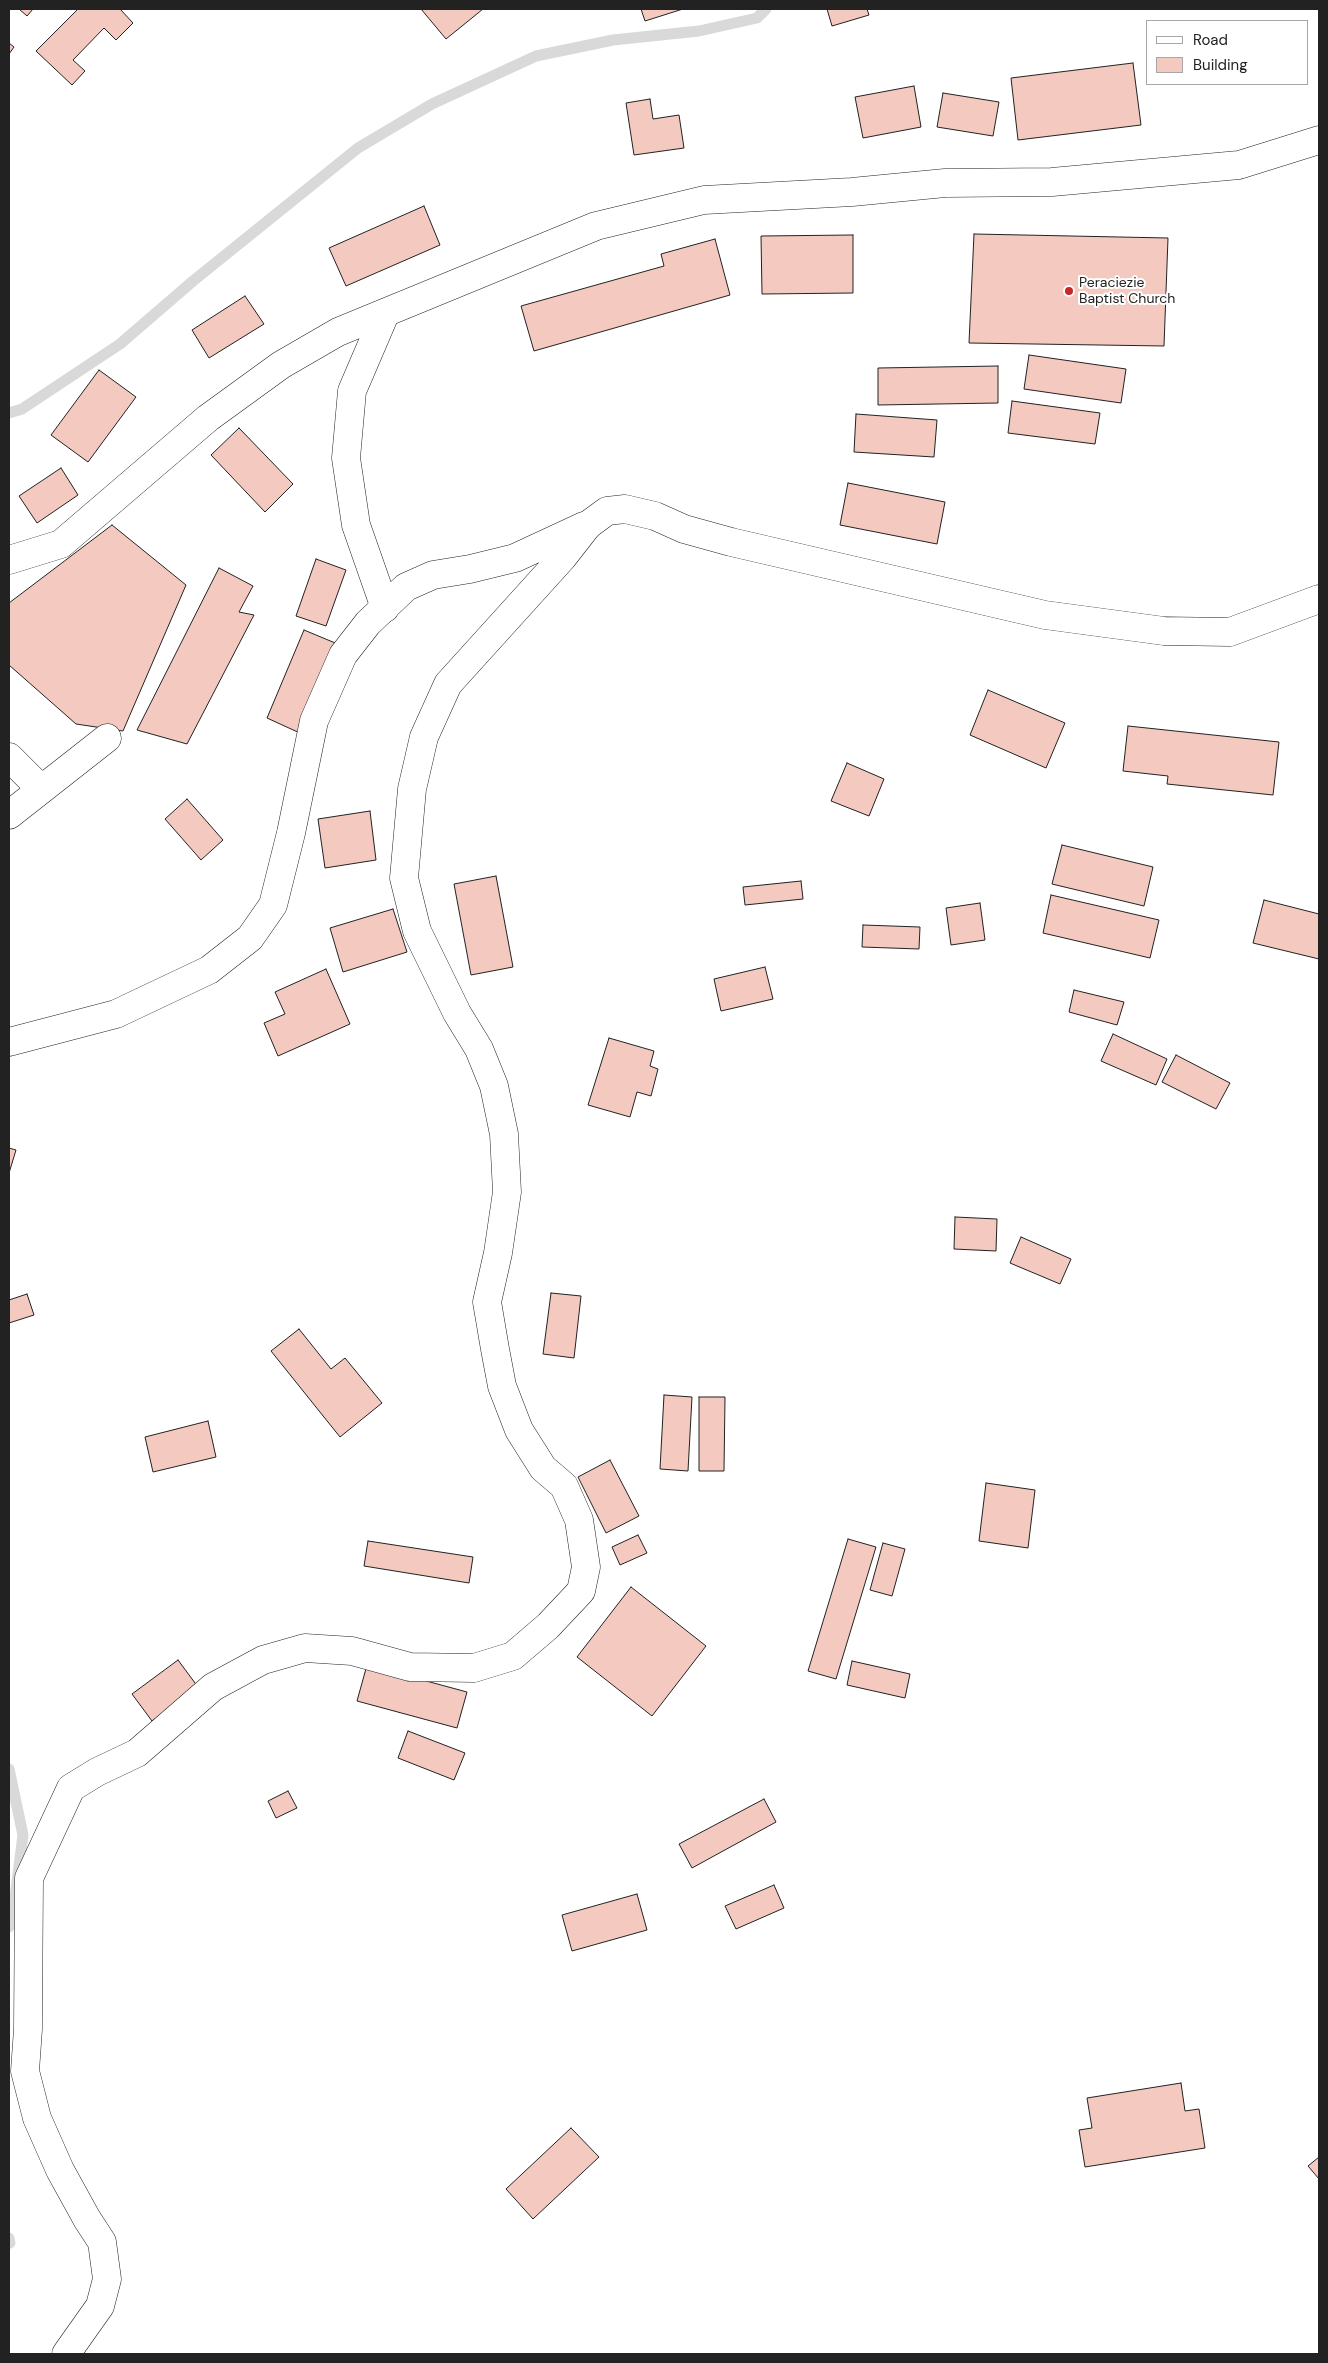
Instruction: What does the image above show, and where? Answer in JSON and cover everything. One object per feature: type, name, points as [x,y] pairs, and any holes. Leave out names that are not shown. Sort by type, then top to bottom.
[{"type":"main road","points":[[9,560],[61,544],[208,418],[281,365],[338,332],[596,226],[704,200],[852,192],[945,183],[1052,182],[1239,165],[1319,140]]},
{"type":"main road","points":[[385,314],[352,391],[346,458],[356,525],[385,608]]},
{"type":"main road","points":[[9,1042],[116,1014],[209,970],[250,938],[273,905],[291,833],[314,721],[343,655],[368,623],[406,588],[433,575],[470,569],[514,558],[588,525],[607,510],[625,509],[655,516],[684,529],[731,542],[1045,615],[1164,631],[1230,632],[1319,599]]},
{"type":"main road","points":[[66,2354],[100,2306],[107,2279],[102,2242],[60,2170],[36,2118],[25,2071],[28,2029],[29,1878],[71,1788],[97,1772],[137,1754],[213,1687],[263,1660],[305,1648],[352,1651],[410,1667],[474,1668],[513,1656],[548,1626],[581,1591],[586,1567],[579,1520],[564,1486],[543,1468],[519,1430],[502,1386],[495,1349],[487,1302],[498,1253],[507,1192],[504,1134],[494,1086],[479,1049],[456,1013],[417,931],[404,878],[412,789],[424,737],[448,684],[564,557],[588,525]]},
{"type":"main road","points":[[9,815],[107,738]]},
{"type":"main road","points":[[9,757],[41,789]]},
{"type":"building","points":[[19,9],[33,9],[27,16]]},
{"type":"building","points":[[78,9],[120,9],[133,23],[116,40],[104,28],[73,60],[85,71],[72,85],[36,51]]},
{"type":"building","points":[[421,9],[483,9],[446,39]]},
{"type":"building","points":[[641,9],[683,9],[645,21]]},
{"type":"building","points":[[827,9],[867,9],[869,15],[832,26]]},
{"type":"building","points":[[9,43],[14,47],[9,54]]},
{"type":"building","points":[[1133,63],[1141,125],[1018,140],[1011,78]]},
{"type":"building","points":[[914,86],[921,127],[863,138],[855,97]]},
{"type":"building","points":[[943,93],[999,102],[993,136],[937,127]]},
{"type":"building","points":[[650,99],[653,119],[679,115],[684,148],[634,155],[626,103]]},
{"type":"building","points":[[424,206],[440,245],[346,286],[329,248]]},
{"type":"building","name":"Peraciezie Baptist Church","points":[[974,234],[1168,238],[1164,346],[969,343]]},
{"type":"building","points":[[853,235],[853,293],[762,294],[761,236]]},
{"type":"building","points":[[715,239],[730,295],[534,351],[521,306],[664,266],[661,254]]},
{"type":"building","points":[[245,296],[264,324],[209,358],[192,330]]},
{"type":"building","points":[[1029,355],[1126,369],[1121,403],[1024,389]]},
{"type":"building","points":[[998,366],[998,403],[878,405],[878,368]]},
{"type":"building","points":[[99,370],[136,397],[88,462],[51,435]]},
{"type":"building","points":[[1012,401],[1100,413],[1095,444],[1008,433]]},
{"type":"building","points":[[856,414],[937,420],[934,457],[854,452]]},
{"type":"building","points":[[239,428],[293,484],[265,512],[211,455]]},
{"type":"building","points":[[61,468],[78,495],[37,523],[19,496]]},
{"type":"building","points":[[848,483],[945,502],[937,544],[840,525]]},
{"type":"building","points":[[112,525],[186,585],[123,731],[76,724],[9,665],[9,603]]},
{"type":"building","points":[[316,559],[346,570],[326,626],[296,616]]},
{"type":"building","points":[[219,568],[253,586],[239,612],[254,615],[187,744],[137,730]]},
{"type":"building","points":[[304,630],[340,645],[302,734],[267,718]]},
{"type":"building","points":[[988,690],[1065,723],[1046,768],[970,735]]},
{"type":"building","points":[[1128,726],[1279,742],[1273,795],[1167,784],[1168,776],[1123,771]]},
{"type":"building","points":[[847,763],[884,779],[869,816],[831,801]]},
{"type":"building","points":[[187,799],[223,840],[201,860],[165,819]]},
{"type":"building","points":[[370,811],[376,860],[325,868],[318,819]]},
{"type":"building","points":[[1062,845],[1153,867],[1144,906],[1052,884]]},
{"type":"building","points":[[496,876],[513,967],[471,975],[454,884]]},
{"type":"building","points":[[801,881],[803,899],[745,905],[743,887]]},
{"type":"building","points":[[1051,895],[1159,920],[1150,958],[1043,933]]},
{"type":"building","points":[[1264,900],[1319,914],[1319,959],[1253,943]]},
{"type":"building","points":[[980,903],[985,940],[951,945],[946,908]]},
{"type":"building","points":[[393,909],[407,952],[343,972],[330,928]]},
{"type":"building","points":[[863,925],[920,927],[919,949],[862,947]]},
{"type":"building","points":[[765,967],[773,999],[721,1011],[714,979]]},
{"type":"building","points":[[326,969],[350,1024],[278,1056],[264,1023],[285,1014],[275,992]]},
{"type":"building","points":[[1074,990],[1124,1002],[1117,1025],[1069,1012]]},
{"type":"building","points":[[1113,1034],[1167,1059],[1156,1085],[1101,1061]]},
{"type":"building","points":[[609,1038],[654,1051],[650,1066],[658,1069],[651,1096],[637,1092],[630,1117],[588,1105]]},
{"type":"building","points":[[1176,1055],[1230,1083],[1216,1109],[1162,1082]]},
{"type":"building","points":[[9,1148],[16,1150],[9,1173]]},
{"type":"building","points":[[955,1217],[997,1219],[996,1251],[954,1249]]},
{"type":"building","points":[[1021,1237],[1071,1259],[1060,1284],[1010,1263]]},
{"type":"building","points":[[551,1293],[581,1296],[574,1358],[543,1354]]},
{"type":"building","points":[[27,1294],[34,1315],[9,1323],[9,1300]]},
{"type":"building","points":[[299,1329],[331,1369],[345,1358],[382,1403],[340,1437],[271,1351]]},
{"type":"building","points":[[664,1395],[692,1397],[688,1471],[660,1469]]},
{"type":"building","points":[[699,1397],[725,1397],[724,1471],[699,1471]]},
{"type":"building","points":[[208,1421],[216,1457],[153,1472],[145,1437]]},
{"type":"building","points":[[610,1460],[639,1516],[606,1533],[578,1477]]},
{"type":"building","points":[[986,1483],[1035,1490],[1028,1548],[979,1541]]},
{"type":"building","points":[[638,1535],[647,1553],[620,1565],[612,1547]]},
{"type":"building","points":[[848,1539],[876,1547],[836,1679],[808,1671]]},
{"type":"building","points":[[368,1541],[473,1557],[469,1583],[364,1566]]},
{"type":"building","points":[[883,1543],[905,1549],[892,1596],[870,1590]]},
{"type":"building","points":[[631,1587],[706,1646],[652,1716],[577,1657]]},
{"type":"building","points":[[178,1660],[198,1687],[152,1721],[132,1694]]},
{"type":"building","points":[[852,1661],[910,1674],[905,1698],[847,1685]]},
{"type":"building","points":[[367,1665],[467,1692],[457,1728],[357,1701]]},
{"type":"building","points":[[408,1731],[465,1753],[454,1780],[398,1758]]},
{"type":"building","points":[[288,1791],[297,1808],[276,1818],[268,1801]]},
{"type":"building","points":[[764,1799],[776,1822],[692,1868],[679,1844]]},
{"type":"building","points":[[774,1885],[784,1908],[736,1929],[725,1906]]},
{"type":"building","points":[[637,1894],[647,1930],[572,1951],[562,1915]]},
{"type":"building","points":[[1181,2083],[1185,2111],[1199,2109],[1205,2148],[1085,2167],[1079,2130],[1092,2128],[1087,2098]]},
{"type":"building","points":[[571,2128],[599,2157],[533,2219],[506,2189]]},
{"type":"building","points":[[1319,2157],[1319,2179],[1308,2166]]},
{"type":"waterway","points":[[9,413],[22,409],[120,344],[193,281],[358,148],[432,104],[536,56],[613,40],[699,31],[757,18],[766,9]]},
{"type":"waterway","points":[[9,1769],[23,1835],[12,1921],[9,1927]]},
{"type":"waterway","points":[[9,2238],[10,2243]]},
{"type":"place","name":"Peraciezie Baptist Church","points":[[1069,291]]}]
